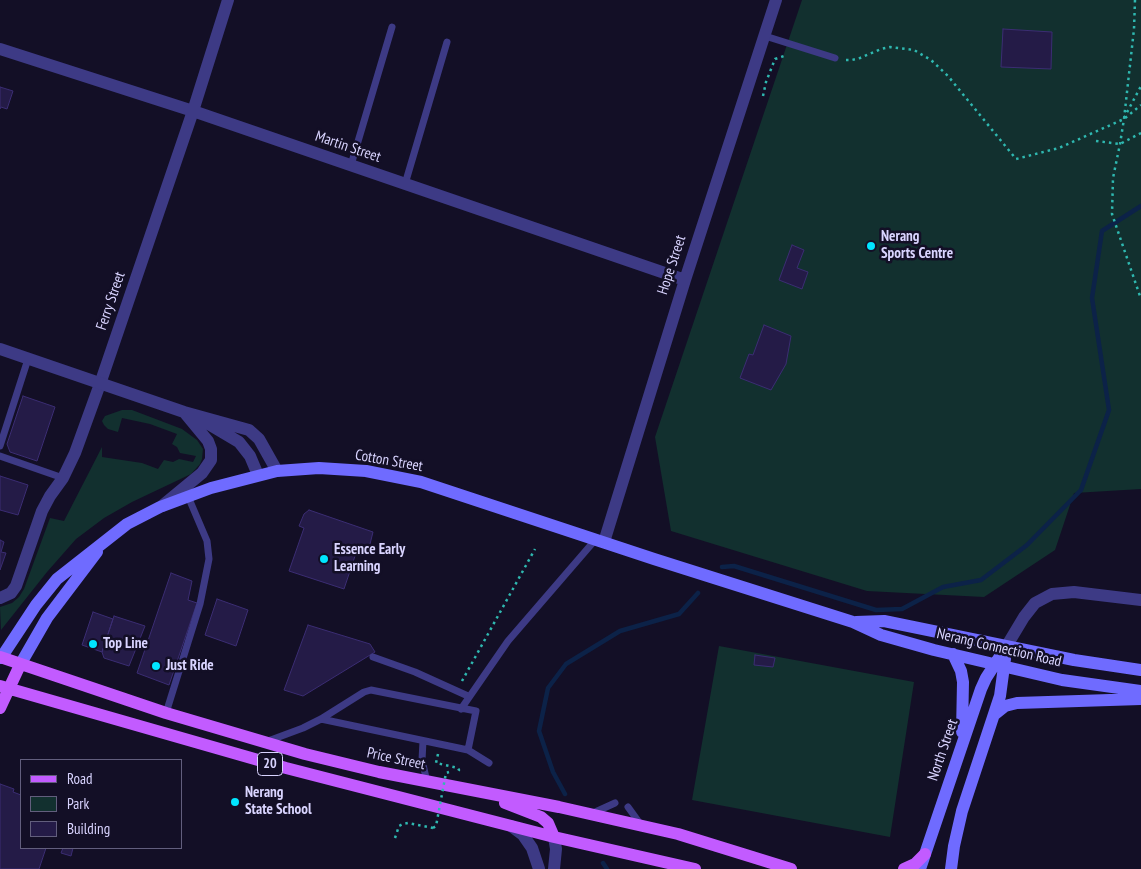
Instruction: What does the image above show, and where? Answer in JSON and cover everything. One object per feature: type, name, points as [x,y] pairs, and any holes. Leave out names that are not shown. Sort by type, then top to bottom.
[{"type":"main road","name":"Cotton Street","points":[[277,472],[319,468],[341,469],[366,471],[403,478],[421,482],[600,541]]},
{"type":"main road","points":[[0,658],[11,640],[53,584],[72,566],[110,536],[186,492],[277,472]]},
{"type":"main road","points":[[0,708],[4,687],[20,665],[47,618],[110,536]]},
{"type":"main road","name":"Nerang Connection Road","points":[[600,541],[853,622],[881,635],[1000,666],[1085,684],[1141,692]]},
{"type":"main road","name":"Nerang Connection Road","points":[[853,622],[884,621],[1074,660],[1141,670]]},
{"type":"main road","name":"North Street","points":[[951,869],[962,811],[1000,696],[1000,666],[1006,647]]},
{"type":"main road","points":[[953,654],[961,671],[963,682],[961,747]]},
{"type":"main road","name":"Price Street","points":[[0,658],[262,743],[379,772],[591,814],[678,834],[791,869]]},
{"type":"main road","name":"North Street","points":[[920,869],[981,689],[1000,666]]},
{"type":"main road","name":"20","points":[[4,687],[276,766],[554,837],[695,869]]},
{"type":"main road","points":[[995,714],[1005,706],[1017,703],[1141,699]]},
{"type":"main road","points":[[474,791],[541,817],[548,823],[554,837]]},
{"type":"main road","points":[[904,869],[915,864],[924,854]]},
{"type":"street","name":"Ferry Street","points":[[0,598],[11,593],[16,586],[42,511],[63,478],[75,453],[193,111],[228,0]]},
{"type":"street","name":"Hope Street","points":[[600,541],[776,0]]},
{"type":"street","name":"Martin Street","points":[[0,49],[193,111],[684,280]]},
{"type":"street","points":[[0,349],[184,412],[244,428],[252,432],[259,439],[277,472]]},
{"type":"street","points":[[184,412],[228,434],[239,442],[250,456],[258,476]]},
{"type":"street","points":[[184,412],[208,440],[211,452],[211,460],[206,470],[186,492]]},
{"type":"street","name":"North Street","points":[[1006,647],[1035,603],[1052,594],[1074,592],[1141,600]]},
{"type":"street","points":[[511,826],[523,834],[532,848],[539,869]]},
{"type":"street","points":[[554,837],[556,849],[554,869]]},
{"type":"lane","points":[[351,165],[392,27]]},
{"type":"lane","points":[[765,36],[835,58]]},
{"type":"lane","points":[[404,184],[446,42]]},
{"type":"lane","points":[[0,446],[28,359]]},
{"type":"lane","points":[[0,456],[63,478]]},
{"type":"lane","points":[[166,713],[200,604],[209,559],[207,541],[186,492]]},
{"type":"lane","points":[[461,708],[508,641],[600,541]]},
{"type":"lane","points":[[373,657],[414,672],[468,696]]},
{"type":"lane","points":[[262,743],[294,732],[321,719],[367,690],[476,711],[468,750]]},
{"type":"lane","points":[[321,719],[468,750],[489,763]]},
{"type":"lane","points":[[423,741],[421,749],[422,760],[428,782]]},
{"type":"lane","points":[[591,814],[615,803]]},
{"type":"lane","points":[[628,807],[642,826]]},
{"type":"path","points":[[1135,0],[1134,29],[1124,119],[1113,178],[1112,214],[1141,299]]},
{"type":"path","points":[[835,58],[852,60],[890,46],[914,50],[931,60],[948,76],[1016,159],[1059,148],[1124,119],[1141,105]]},
{"type":"path","points":[[763,96],[766,82],[775,60],[784,55],[791,55]]},
{"type":"path","points":[[1124,119],[1141,86]]},
{"type":"path","points":[[1096,141],[1120,144],[1141,133]]},
{"type":"path","points":[[456,691],[535,548]]},
{"type":"path","points":[[438,764],[458,768],[459,772],[457,773]]},
{"type":"path","points":[[395,838],[399,826],[408,823],[435,827],[446,774],[449,772]]},
{"type":"green space","name":"Nerang Sports Centre","points":[[802,0],[1141,0],[1141,489],[1074,493],[1055,550],[984,597],[867,591],[671,531],[655,437]]},
{"type":"green space","points":[[122,410],[132,410],[182,429],[197,440],[203,449],[200,464],[191,474],[132,502],[104,518],[76,539],[1,630],[0,607],[12,603],[19,597],[24,589],[50,518],[64,521],[102,447],[102,457],[142,463],[158,469],[164,460],[173,462],[179,459],[193,462],[196,456],[180,453],[177,447],[172,444],[177,434],[150,424],[122,418],[118,432],[108,429],[102,421],[105,416]]},
{"type":"green space","points":[[719,646],[914,682],[890,837],[692,800]]},
{"type":"building","points":[[1003,29],[1052,32],[1051,69],[1001,67]]},
{"type":"building","points":[[0,87],[13,91],[7,109],[1,107],[0,109]]},
{"type":"building","points":[[792,245],[804,250],[797,268],[808,272],[802,289],[779,280]]},
{"type":"building","points":[[764,325],[791,336],[786,364],[771,390],[740,378],[749,354],[753,355]]},
{"type":"building","points":[[23,396],[55,407],[37,461],[10,452],[7,444]]},
{"type":"building","points":[[0,476],[28,485],[18,515],[0,510]]},
{"type":"building","name":"Essence Early Learning","points":[[309,510],[373,532],[369,548],[359,544],[344,589],[289,571],[304,528],[299,526],[304,514]]},
{"type":"building","points":[[0,540],[4,542],[1,552],[6,553],[0,570]]},
{"type":"building","points":[[171,573],[192,581],[188,600],[197,603],[169,685],[137,673]]},
{"type":"building","points":[[217,599],[248,610],[236,646],[205,635]]},
{"type":"building","points":[[93,612],[113,619],[102,652],[82,645]]},
{"type":"building","points":[[114,616],[145,626],[129,666],[104,658],[102,652]]},
{"type":"building","points":[[308,625],[370,644],[375,652],[303,696],[284,690]]},
{"type":"building","points":[[755,655],[775,658],[773,667],[754,665]]},
{"type":"building","points":[[0,784],[14,789],[13,792],[20,795],[20,849],[46,849],[39,869],[0,869]]},
{"type":"building","points":[[63,849],[73,849],[71,856],[61,853]]},
{"type":"waterway","points":[[722,567],[734,566],[876,610],[902,609],[943,587],[981,580],[1027,545],[1081,490],[1109,410],[1092,298],[1102,231],[1141,206]]},
{"type":"waterway","points":[[565,794],[553,772],[539,731],[548,688],[566,664],[620,631],[679,614],[698,593]]},
{"type":"waterway","points":[[603,863],[607,869]]},
{"type":"place","name":"Nerang Sports Centre","points":[[871,246]]},
{"type":"place","name":"Essence Early Learning","points":[[324,559]]},
{"type":"place","name":"Top Line","points":[[93,644]]},
{"type":"place","name":"Just Ride","points":[[156,666]]},
{"type":"place","name":"Nerang State School","points":[[235,802]]}]
